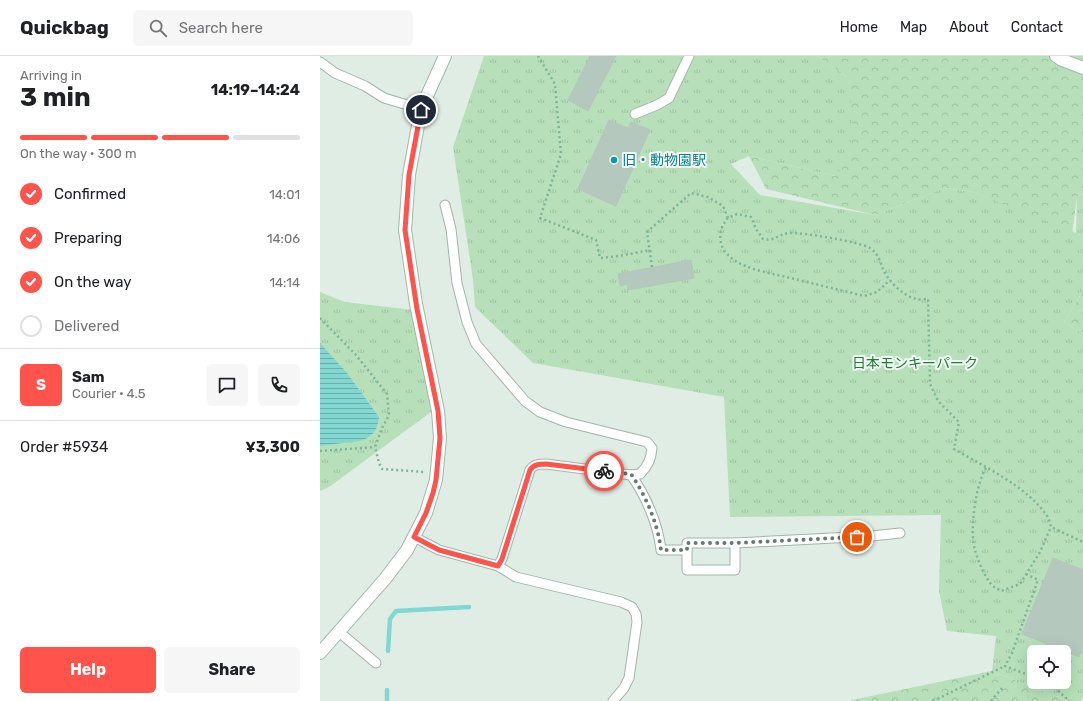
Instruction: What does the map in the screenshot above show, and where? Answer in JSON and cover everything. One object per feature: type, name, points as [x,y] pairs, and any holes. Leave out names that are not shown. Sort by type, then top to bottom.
[{"type":"street","points":[[320,653],[385,579],[407,550],[426,513],[436,480],[440,438],[438,411],[417,309],[405,230],[409,175],[421,110],[445,56]]},
{"type":"street","points":[[1056,56],[1062,60],[1083,68]]},
{"type":"lane","points":[[635,114],[657,105],[669,98],[689,56]]},
{"type":"lane","points":[[320,62],[335,73],[365,86],[384,98],[421,110]]},
{"type":"lane","points":[[445,205],[451,229],[457,283],[471,335],[476,344],[525,401],[540,412],[566,422],[633,437],[648,442],[652,448],[652,457],[647,467],[640,474],[546,464],[538,464],[532,467],[502,559],[498,566]]},
{"type":"lane","points":[[631,474],[647,505],[659,536],[661,550],[687,550]]},
{"type":"lane","points":[[735,543],[735,570],[687,570],[687,543],[735,543],[872,536],[900,533]]},
{"type":"lane","points":[[414,537],[439,550],[498,566],[516,577],[621,602],[632,607],[636,614],[637,622],[632,647],[629,678],[624,688],[613,701]]},
{"type":"lane","points":[[339,632],[376,663]]},
{"type":"path","points":[[538,56],[555,84],[561,154],[540,218],[596,240],[600,258],[650,250]]},
{"type":"path","points":[[652,267],[647,232],[691,193],[708,197],[723,206],[728,218]]},
{"type":"path","points":[[890,280],[877,292],[864,296],[759,270],[738,262],[728,255],[720,243],[720,231],[723,223],[728,218],[737,214],[751,217],[756,229],[763,239],[770,240],[788,233],[855,242],[871,249],[878,257],[890,280],[899,290],[917,300],[928,300],[930,384],[938,401],[960,422],[954,449],[1003,478],[1033,500],[1048,517],[1051,527],[1040,552],[1020,584],[1001,591],[992,585],[984,573],[974,549],[974,513],[978,484],[986,468]]},
{"type":"path","points":[[320,318],[356,355],[387,394],[388,415],[376,447],[379,463],[382,468],[428,472]]},
{"type":"path","points":[[320,451],[376,447]]},
{"type":"path","points":[[1051,527],[1083,542]]},
{"type":"path","points":[[933,701],[1005,666],[1012,653],[1038,580],[1026,574]]},
{"type":"path","points":[[1005,666],[1027,674]]},
{"type":"path","points":[[991,701],[1003,688]]},
{"type":"path","points":[[1056,689],[1066,698],[1065,701]]},
{"type":"green space","name":"日本モンキーパーク","points":[[484,56],[817,56],[848,77],[853,126],[848,158],[835,176],[749,156],[731,164],[760,195],[875,215],[944,188],[973,192],[1076,233],[1077,197],[1083,193],[1083,291],[1064,322],[1083,334],[1083,697],[1081,701],[1068,701],[1038,689],[1071,689],[1071,645],[1027,645],[1027,685],[992,671],[996,636],[947,631],[939,591],[941,515],[730,517],[724,397],[533,363],[475,307],[473,280],[453,147]]},
{"type":"green space","points":[[817,56],[1083,56],[1083,193],[1077,197],[1072,234],[973,192],[944,188],[875,215],[766,189],[749,156],[835,176],[848,77]]},
{"type":"green space","points":[[1083,291],[1083,334],[1064,322]]},
{"type":"green space","points":[[320,292],[345,302],[413,310],[431,412],[329,487],[320,491]]},
{"type":"green space","points":[[992,671],[1027,685],[1027,689],[1038,689],[1068,701],[851,701]]},
{"type":"water","points":[[320,343],[347,373],[379,417],[378,425],[375,431],[367,438],[356,442],[320,446]]},
{"type":"building","points":[[590,56],[616,56],[588,111],[568,100]]},
{"type":"building","name":"旧・動物園駅","points":[[609,120],[628,128],[631,122],[650,130],[616,206],[578,189]]},
{"type":"building","points":[[691,260],[694,278],[628,290],[627,284],[620,286],[618,274]]},
{"type":"building","points":[[1053,558],[1083,570],[1083,647],[1079,657],[1071,654],[1071,645],[1049,645],[1022,634]]},
{"type":"waterway","points":[[388,651],[390,619],[396,611],[469,607]]},
{"type":"waterway","points":[[387,690],[387,701]]},
{"type":"way so far","points":[[604,471],[631,474],[638,485],[652,518],[659,536],[661,550],[687,550],[687,543],[735,543],[857,537]]},
{"type":"place","name":"旧・動物園駅","points":[[614,160]]},
{"type":"route","points":[[421,110],[409,175],[405,230],[417,309],[438,411],[440,438],[436,480],[433,493],[426,513],[414,537],[439,550],[498,566],[502,559],[532,467],[538,464],[546,464],[604,471]]}]
